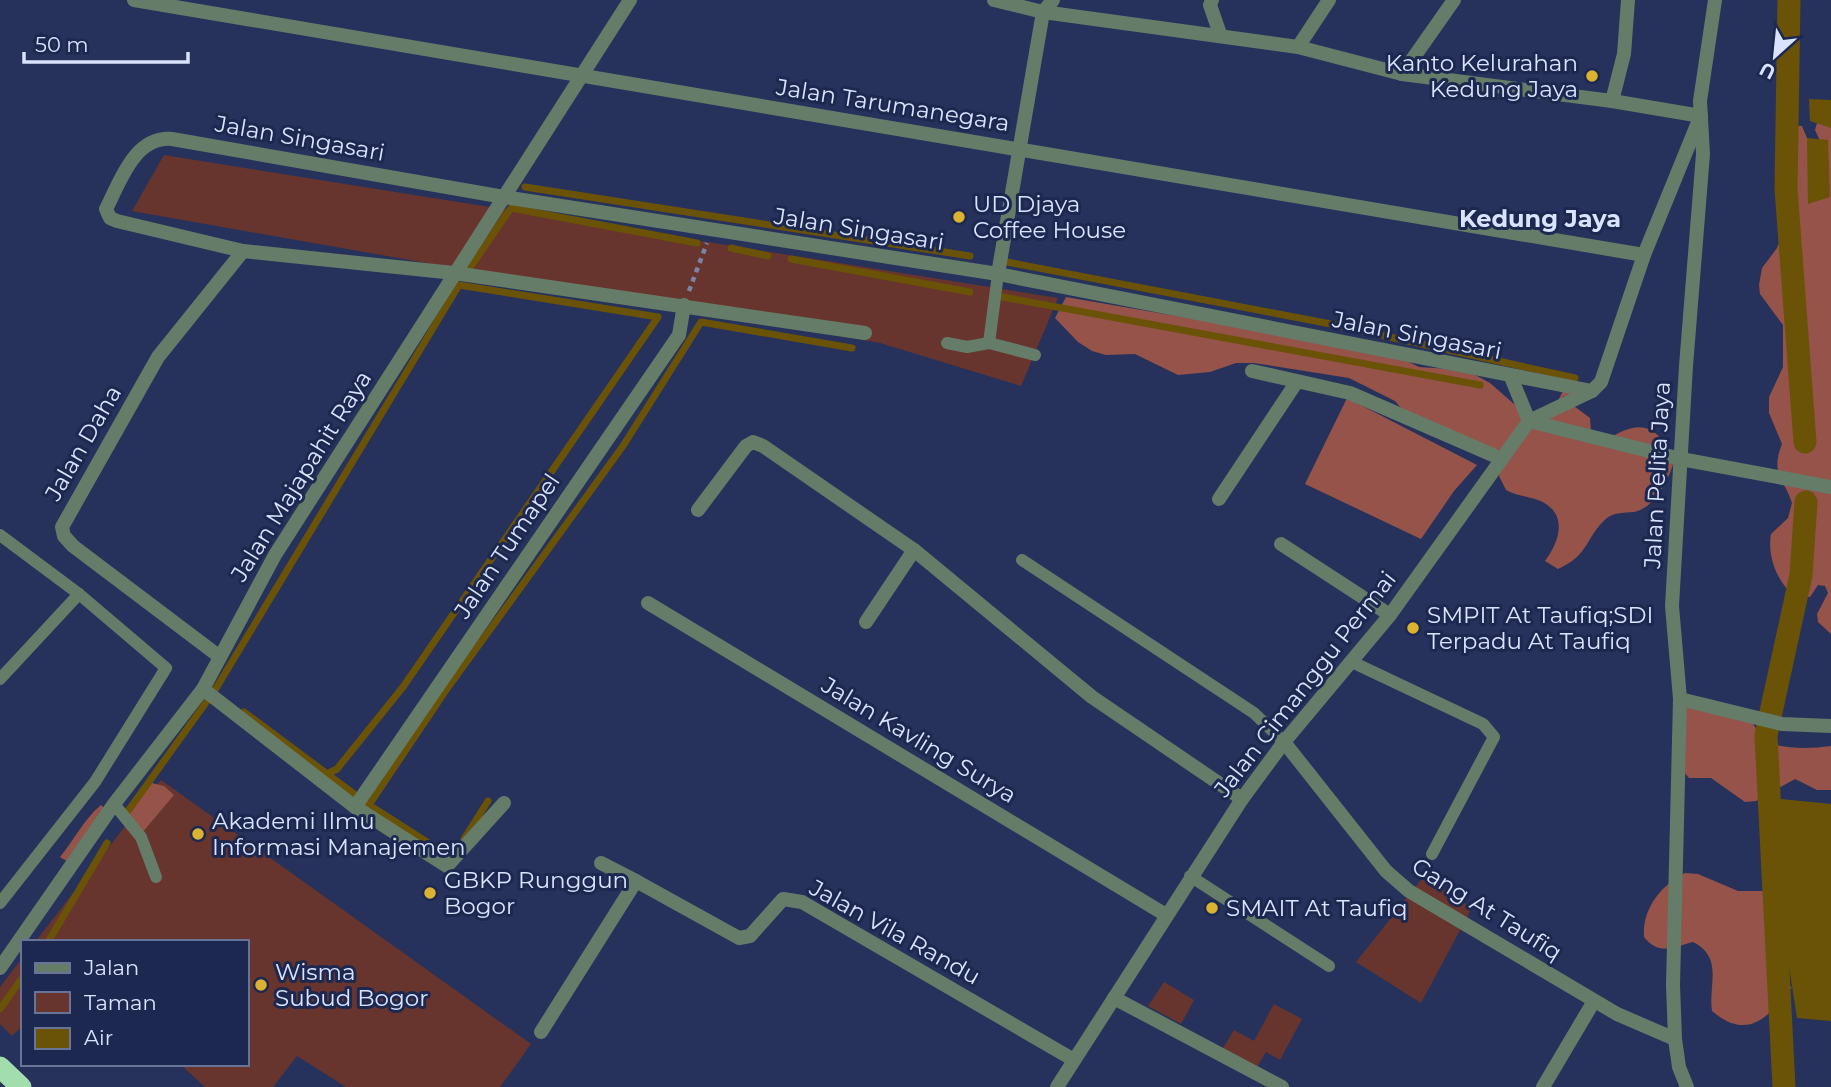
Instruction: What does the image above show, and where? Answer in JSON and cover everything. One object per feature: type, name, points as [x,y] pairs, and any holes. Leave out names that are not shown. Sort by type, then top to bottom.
[{"type":"highway","points":[[0,1067],[21,1087]]},
{"type":"highway","points":[[0,1077],[10,1087]]},
{"type":"street","name":"Jalan Tarumanegara","points":[[135,0],[1644,255]]},
{"type":"street","name":"Jalan Majapahit Raya","points":[[0,968],[114,804],[210,693],[220,657],[275,555],[629,0]]},
{"type":"street","points":[[994,0],[1048,6],[1298,47],[1402,74],[1612,100],[1701,116]]},
{"type":"street","points":[[1298,47],[1329,0]]},
{"type":"street","points":[[1402,74],[1454,0]]},
{"type":"street","points":[[1612,100],[1624,54],[1629,0]]},
{"type":"street","points":[[1592,391],[1601,382],[1644,255],[1701,116],[1715,0]]},
{"type":"street","points":[[1208,2],[1220,34]]},
{"type":"street","points":[[998,274],[1019,149],[1048,6]]},
{"type":"street","name":"Jalan Pelita Jaya","points":[[1686,1087],[1679,1067],[1675,1039],[1673,985],[1680,699],[1672,606],[1703,154],[1701,116]]},
{"type":"street","name":"Jalan Singasari","points":[[243,251],[110,218],[106,209],[131,163],[146,145],[157,139],[504,197],[998,274],[1511,378],[1592,391]]},
{"type":"street","points":[[243,251],[454,273],[684,304],[865,333]]},
{"type":"street","name":"Jalan Daha","points":[[220,657],[73,546],[64,536],[62,527],[151,369],[243,251]]},
{"type":"street","name":"Jalan Tumapel","points":[[358,802],[679,335],[684,304]]},
{"type":"street","points":[[1252,372],[1296,383],[1325,385],[1350,393],[1502,459]]},
{"type":"street","points":[[1511,378],[1529,421],[1681,459],[1831,487]]},
{"type":"street","points":[[1219,499],[1296,383]]},
{"type":"street","name":"Jalan Cimanggu Permai","points":[[1057,1087],[1190,876],[1242,799],[1284,742],[1390,615],[1529,421],[1592,391]]},
{"type":"street","points":[[698,510],[741,450],[754,442],[915,550],[1093,697],[1242,799]]},
{"type":"street","points":[[1281,544],[1390,615]]},
{"type":"street","points":[[866,622],[915,550]]},
{"type":"street","name":"Jalan Kavling Surya","points":[[649,603],[1166,915]]},
{"type":"street","points":[[210,693],[447,866],[504,803]]},
{"type":"street","points":[[1680,699],[1782,724],[1831,726]]},
{"type":"street","name":"Gang At Taufiq","points":[[1284,742],[1396,881],[1594,1000],[1675,1039]]},
{"type":"street","points":[[541,1031],[636,881],[601,863]]},
{"type":"street","name":"Jalan Vila Randu","points":[[636,881],[739,938],[750,936],[783,899],[802,902],[1074,1060]]},
{"type":"street","points":[[1114,998],[1282,1087]]},
{"type":"street","points":[[1543,1087],[1594,1000]]},
{"type":"lane","points":[[989,343],[998,274]]},
{"type":"lane","points":[[947,343],[967,347],[989,343],[1035,355]]},
{"type":"lane","points":[[0,535],[79,594],[164,665],[165,673],[95,782],[0,903]]},
{"type":"lane","points":[[1022,560],[1254,713],[1284,742]]},
{"type":"lane","points":[[0,679],[79,594]]},
{"type":"lane","points":[[1352,662],[1483,724],[1494,737],[1432,854]]},
{"type":"lane","points":[[114,804],[141,837],[156,877]]},
{"type":"lane","points":[[1190,876],[1329,966]]},
{"type":"path","points":[[684,304],[713,228]]},
{"type":"green space","points":[[164,155],[1058,298],[1021,386],[880,343],[132,211]]},
{"type":"green space","name":"Wisma Subud Bogor","points":[[161,780],[531,1044],[500,1087],[346,1087],[297,1056],[273,1087],[205,1087],[182,1066],[248,1066],[248,940],[37,940]]},
{"type":"green space","points":[[1424,876],[1472,908],[1421,1003],[1356,962]]},
{"type":"green space","points":[[21,960],[21,1027],[12,1036],[0,1024],[0,987]]},
{"type":"green space","points":[[1164,982],[1194,1000],[1181,1024],[1148,1006]]},
{"type":"green space","points":[[1274,1004],[1302,1019],[1280,1060],[1266,1052],[1257,1067],[1223,1048],[1234,1030],[1254,1041]]},
{"type":"shaded area","points":[[1817,123],[1831,124],[1831,634],[1818,622],[1817,614],[1828,593],[1825,586],[1818,585],[1810,597],[1796,597],[1779,577],[1772,560],[1771,534],[1788,518],[1792,503],[1778,469],[1782,444],[1769,413],[1769,397],[1783,367],[1783,325],[1760,294],[1759,285],[1762,268],[1777,248],[1783,233],[1783,207],[1777,192],[1788,168],[1786,137],[1795,126],[1802,126],[1807,138],[1822,145],[1815,130]]},
{"type":"shaded area","points":[[1066,297],[1391,353],[1419,367],[1466,370],[1490,383],[1522,411],[1548,420],[1563,391],[1588,391],[1562,397],[1590,418],[1591,432],[1603,442],[1626,430],[1645,428],[1661,438],[1674,462],[1664,485],[1648,505],[1634,512],[1607,518],[1582,552],[1558,569],[1545,561],[1555,545],[1559,528],[1558,519],[1548,505],[1506,490],[1499,476],[1501,467],[1494,458],[1406,414],[1395,401],[1349,378],[1254,363],[1236,363],[1210,372],[1178,375],[1135,354],[1106,355],[1092,351],[1078,342],[1055,318]]},
{"type":"shaded area","points":[[1347,398],[1477,465],[1454,491],[1421,539],[1305,484]]},
{"type":"shaded area","points":[[1693,706],[1752,722],[1764,742],[1797,748],[1831,746],[1831,790],[1817,790],[1795,779],[1756,801],[1745,802],[1711,778],[1689,778],[1682,770],[1683,709]]},
{"type":"shaded area","points":[[152,783],[164,786],[174,795],[141,834],[124,818]]},
{"type":"shaded area","points":[[101,805],[110,813],[73,865],[60,857],[84,823]]},
{"type":"shaded area","points":[[1685,873],[1698,874],[1738,891],[1786,891],[1792,936],[1783,942],[1776,959],[1784,986],[1792,987],[1767,1016],[1747,1025],[1725,1020],[1712,1011],[1712,964],[1703,948],[1693,942],[1673,948],[1661,948],[1644,937],[1646,917],[1655,899],[1668,884]]},
{"type":"water","points":[[1809,99],[1831,100],[1831,128],[1810,121]]},
{"type":"water","points":[[1807,138],[1828,140],[1830,197],[1808,204]]},
{"type":"water","points":[[1781,799],[1831,804],[1831,1021],[1797,1018],[1779,903]]},
{"type":"waterway","points":[[1789,0],[1786,189],[1805,442]]},
{"type":"waterway","points":[[525,187],[970,256]]},
{"type":"waterway","points":[[469,269],[511,208],[697,243]]},
{"type":"waterway","points":[[731,248],[768,256]]},
{"type":"waterway","points":[[791,259],[970,292]]},
{"type":"waterway","points":[[1007,262],[1331,324],[1575,378]]},
{"type":"waterway","points":[[128,811],[215,690],[459,285],[658,317],[403,687],[337,769],[327,774]]},
{"type":"waterway","points":[[997,296],[1480,385]]},
{"type":"waterway","points":[[369,805],[444,693],[623,446],[701,322],[852,348]]},
{"type":"waterway","points":[[1784,1087],[1766,735],[1801,575],[1806,502]]},
{"type":"waterway","points":[[244,712],[369,805],[452,858],[454,855]]},
{"type":"waterway","points":[[464,839],[488,801]]},
{"type":"waterway","points":[[49,940],[107,843]]},
{"type":"waterway","points":[[0,1009],[21,980]]},
{"type":"place","name":"Kanto Kelurahan Kedung Jaya","points":[[1592,76]]},
{"type":"place","name":"UD Djaya Coffee House","points":[[959,217]]},
{"type":"place","name":"SMPIT At Taufiq;SDI Terpadu At Taufiq","points":[[1413,628]]},
{"type":"place","name":"Akademi Ilmu Informasi Manajemen","points":[[198,834]]},
{"type":"place","name":"GBKP Runggun Bogor","points":[[430,893]]},
{"type":"place","name":"SMAIT At Taufiq","points":[[1212,908]]},
{"type":"place","name":"Wisma Subud Bogor","points":[[261,985]]},
{"type":"district","name":"Kedung Jaya","points":[[1540,219]]}]
